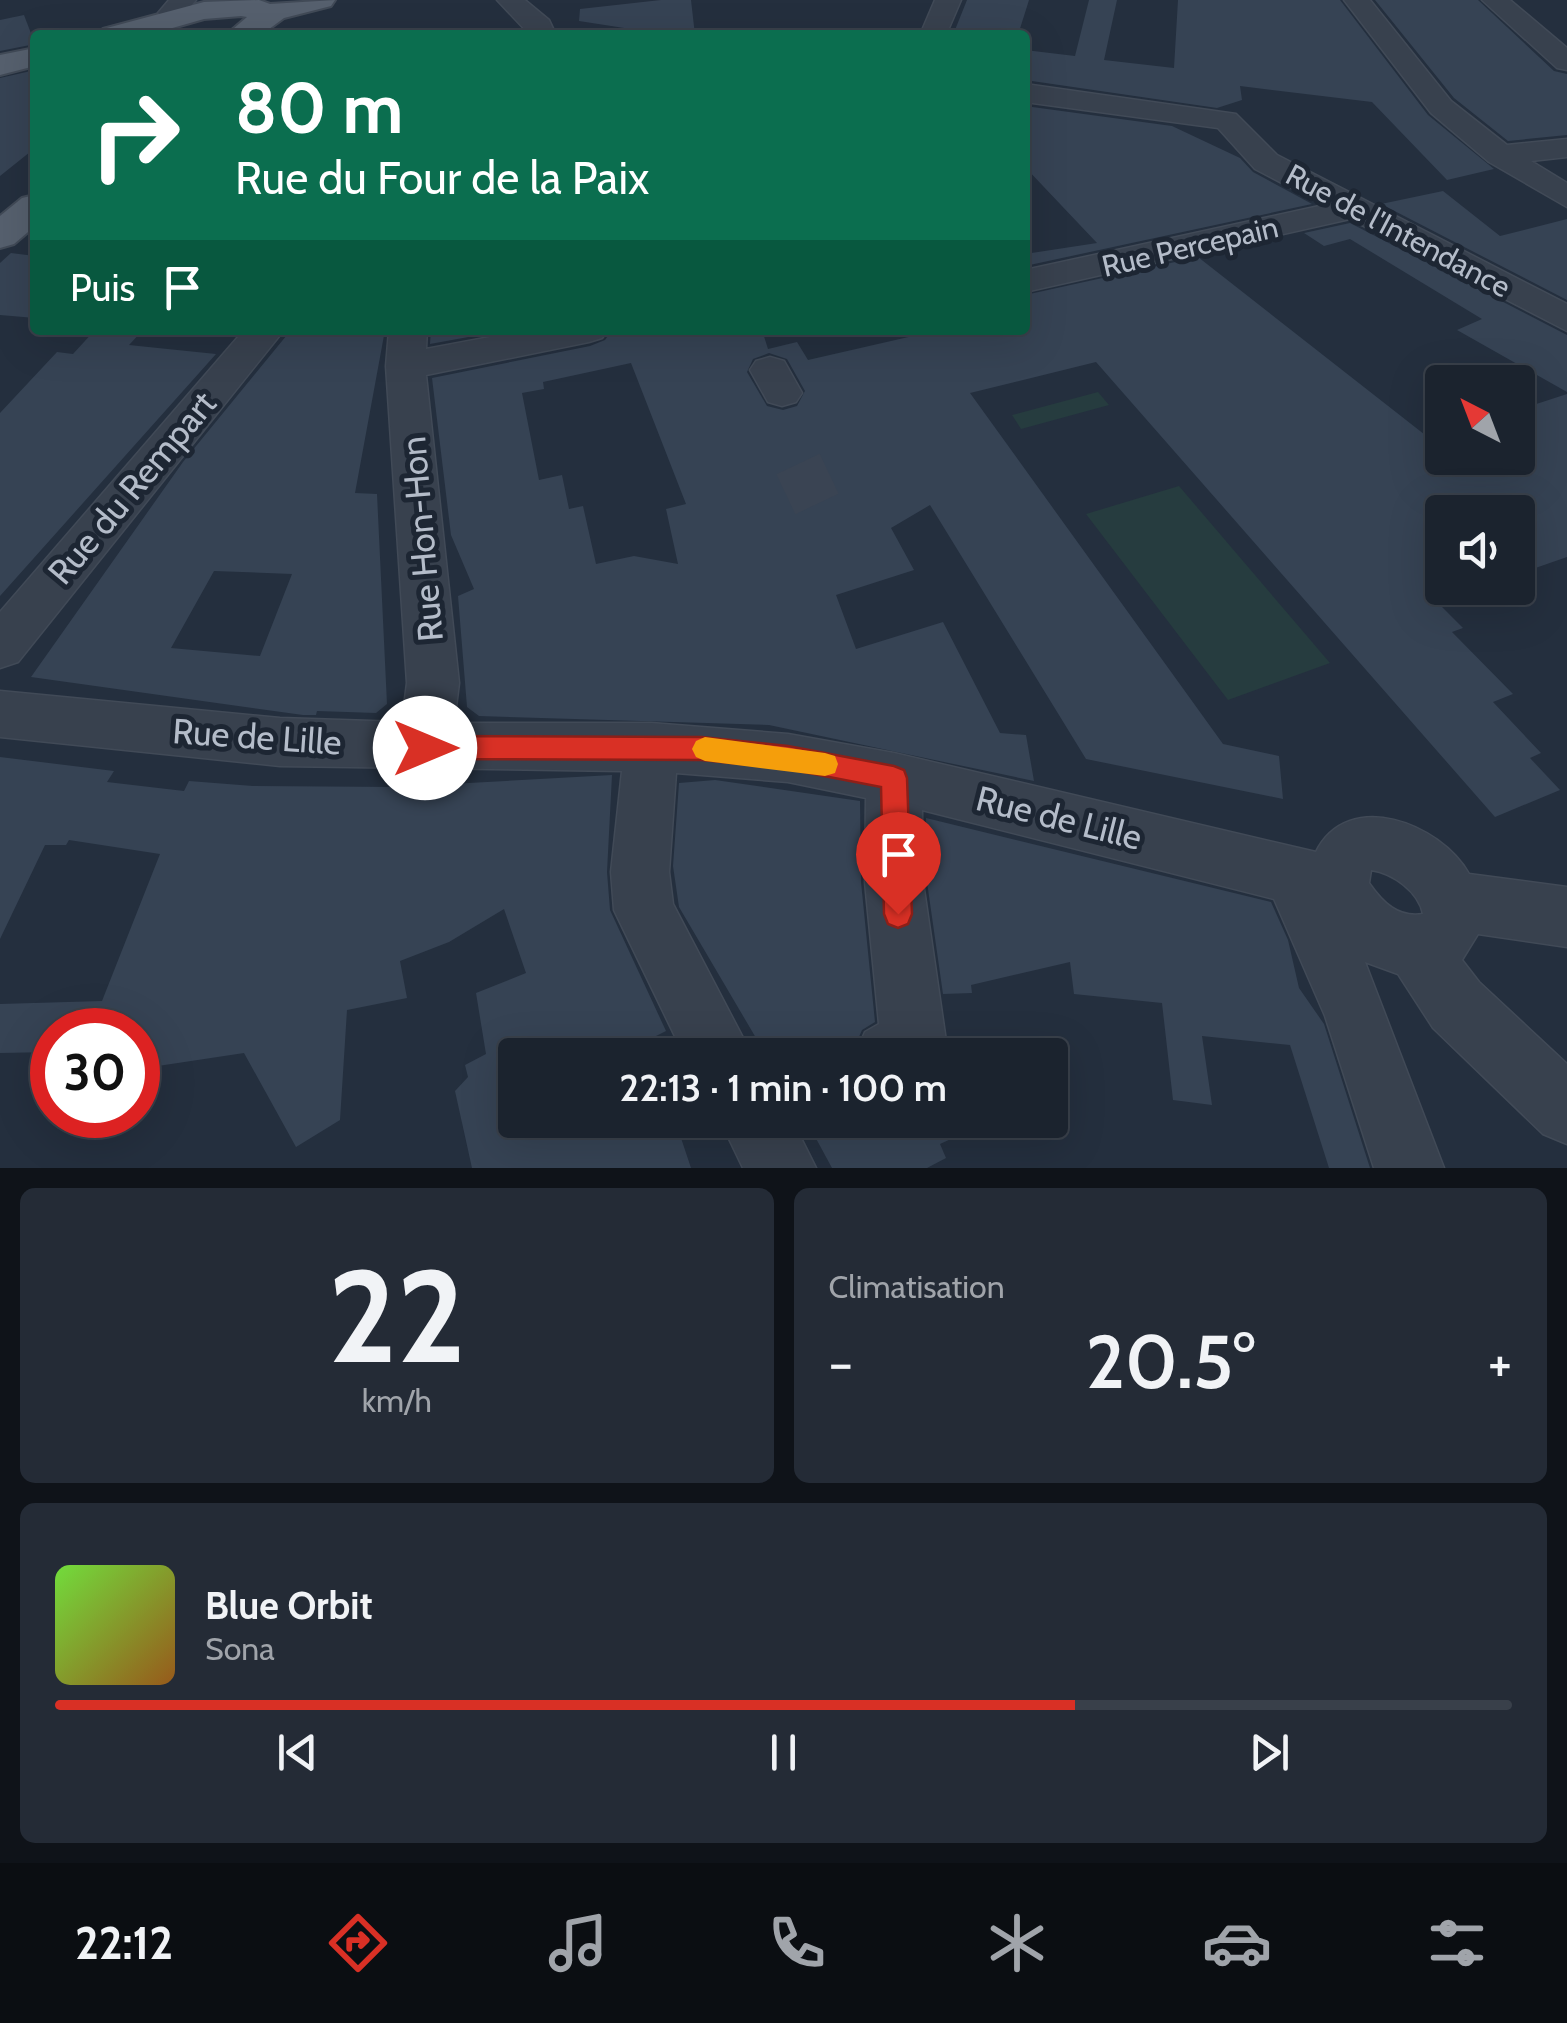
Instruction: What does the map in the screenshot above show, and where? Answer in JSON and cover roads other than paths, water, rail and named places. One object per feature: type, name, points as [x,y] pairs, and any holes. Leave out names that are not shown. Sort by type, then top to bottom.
[{"type":"main road","points":[[128,30],[166,17],[244,15],[321,0]]},
{"type":"main road","points":[[0,66],[30,59]]},
{"type":"main road","points":[[0,236],[19,190]]},
{"type":"street","points":[[510,0],[541,30]]},
{"type":"street","points":[[934,30],[948,0]]},
{"type":"street","points":[[1357,0],[1440,107],[1500,154],[1567,197]]},
{"type":"street","points":[[1495,0],[1567,62]]},
{"type":"street","name":"Rue de l'Intendance","points":[[1030,94],[1218,117],[1242,130],[1260,158],[1567,319]]},
{"type":"street","points":[[1500,154],[1567,148]]},
{"type":"street","name":"Rue Percepain","points":[[1030,280],[1354,208]]},
{"type":"street","name":"Rue du Rempart","points":[[0,647],[260,335]]},
{"type":"street","points":[[408,348],[539,335]]},
{"type":"street","name":"Rue Hon-Hon","points":[[408,348],[434,682],[425,748]]},
{"type":"street","name":"Rue de Lille","points":[[0,714],[280,742],[425,748],[651,747],[788,758],[894,778],[1316,880]]},
{"type":"street","points":[[651,747],[640,859],[644,910],[710,1038]]},
{"type":"street","points":[[894,778],[894,882],[912,1038]]},
{"type":"street","points":[[1316,880],[1360,844],[1382,842],[1421,859],[1440,879],[1433,924],[1456,1004],[1567,1110]]},
{"type":"street","points":[[1316,880],[1367,929],[1391,942],[1433,924],[1567,917]]},
{"type":"street","points":[[1316,880],[1408,1168]]},
{"type":"tunnel","points":[[798,464],[817,504]]}]
